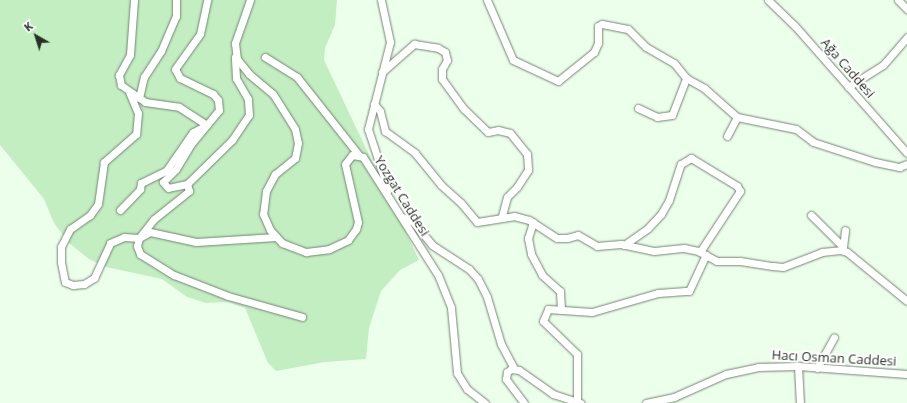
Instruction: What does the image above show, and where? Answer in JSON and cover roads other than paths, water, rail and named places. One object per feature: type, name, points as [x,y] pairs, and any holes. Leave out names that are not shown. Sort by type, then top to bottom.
[{"type":"street","points":[[134,0],[130,55],[119,77],[121,85],[139,98],[157,105],[179,107],[207,125]]},
{"type":"street","points":[[139,98],[144,77],[161,51],[176,16],[176,0]]},
{"type":"street","points":[[207,0],[200,34],[175,69],[180,78],[216,96],[219,110],[176,169],[163,182],[168,188],[187,184],[232,140],[249,115],[248,99],[236,78],[235,42],[250,0]]},
{"type":"street","points":[[381,0],[390,37],[374,104],[369,118],[369,134],[392,201]]},
{"type":"street","points":[[486,0],[513,60],[558,81],[596,49],[599,39],[598,28],[602,24],[628,29],[646,47],[674,63],[686,78],[704,88],[737,117],[796,129],[813,142],[875,162],[900,167],[907,164]]},
{"type":"street","name":"Ağa Caddesi","points":[[768,0],[907,153]]},
{"type":"street","points":[[898,0],[907,9]]},
{"type":"street","points":[[848,87],[880,68],[907,37]]},
{"type":"street","points":[[382,72],[414,44],[438,48],[445,52],[447,60],[442,69],[442,79],[464,109],[488,132],[498,130],[510,133],[527,154],[528,170],[517,187],[507,197],[502,216]]},
{"type":"street","name":"Yozgat Caddesi","points":[[236,55],[244,70],[273,94],[298,138],[295,158],[272,178],[264,196],[265,219],[276,237],[294,249],[312,253],[335,247],[351,237],[357,228],[358,219],[345,164],[349,156],[358,154],[365,159],[435,270],[449,302],[453,321],[453,353],[459,377],[467,389],[485,403]]},
{"type":"street","points":[[265,57],[296,77],[358,154]]},
{"type":"street","points":[[638,108],[657,117],[672,115],[686,78]]},
{"type":"street","points":[[129,92],[138,113],[137,131],[131,140],[104,162],[101,195],[96,208],[74,225],[65,237],[60,257],[65,282],[77,285],[88,283],[96,275],[110,243],[124,237],[139,238],[150,232],[196,242],[276,237]]},
{"type":"street","points":[[374,104],[380,111],[384,131],[415,153],[441,185],[461,203],[475,221],[480,222],[502,216],[519,217],[533,222],[560,239],[578,235],[597,246],[624,245],[649,250],[678,248],[703,254],[717,261],[732,260],[782,267],[822,252],[843,249]]},
{"type":"street","points":[[727,136],[737,117]]},
{"type":"street","points":[[120,210],[140,189],[141,183],[157,177],[171,166],[193,132],[207,125]]},
{"type":"street","points":[[402,217],[413,222],[432,245],[469,269],[478,279],[487,297],[499,338],[516,369],[562,400],[579,403],[577,354],[544,321],[548,309],[592,312],[658,293],[689,291],[703,254],[740,191],[737,186],[691,158],[681,164],[669,200],[660,214],[644,231],[624,245]]},
{"type":"street","points":[[187,184],[190,190],[186,197],[161,213],[139,238],[136,246],[140,254],[174,275],[228,296],[302,317]]},
{"type":"street","points":[[811,215],[843,249],[907,301]]},
{"type":"street","points":[[533,222],[528,238],[531,254],[538,270],[560,291],[561,310]]},
{"type":"street","points":[[843,249],[845,230]]},
{"type":"street","points":[[817,368],[834,337]]},
{"type":"street","name":"Hacı Osman Caddesi","points":[[646,403],[674,397],[736,371],[772,366],[798,366],[907,374]]},
{"type":"street","points":[[798,366],[800,403]]},
{"type":"street","points":[[516,369],[507,372],[506,379],[524,403]]}]
